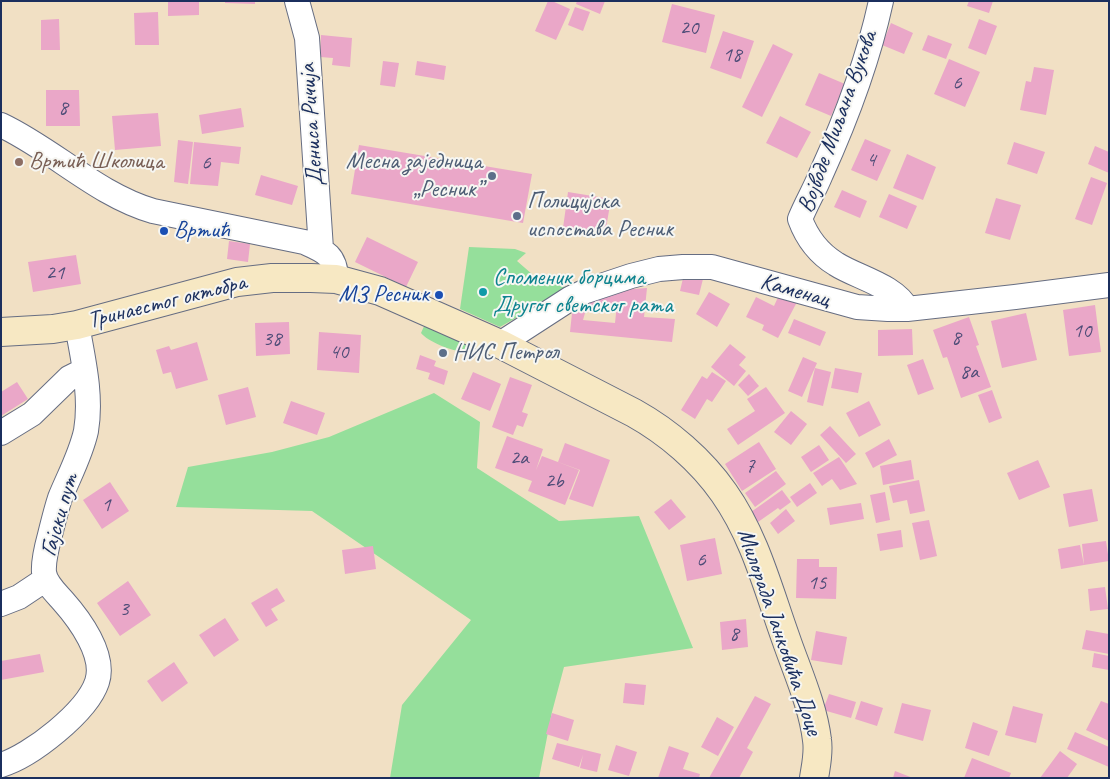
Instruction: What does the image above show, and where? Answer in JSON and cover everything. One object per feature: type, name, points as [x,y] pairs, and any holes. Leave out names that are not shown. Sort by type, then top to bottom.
[{"type":"street","name":"Дениса Ричија","points":[[297,1],[307,38],[321,249]]},
{"type":"street","name":"Војводе Миљана Вукова","points":[[880,1],[869,49],[853,94],[827,162],[800,219],[805,233],[815,247],[834,263],[900,298],[907,309]]},
{"type":"street","points":[[1,125],[28,140],[104,190],[135,206],[304,242],[321,249],[331,257],[336,268],[336,280]]},
{"type":"street","name":"Каменац","points":[[500,344],[571,298],[631,276],[659,269],[712,267],[857,307],[907,309],[1109,285]]},
{"type":"street","name":"Тринаестог октобра","points":[[1,332],[53,329],[77,325],[237,282],[272,278],[311,278],[336,280],[380,291],[500,344]]},
{"type":"street","name":"Гајски пут","points":[[1,765],[30,750],[68,721],[84,704],[94,689],[98,676],[96,656],[84,628],[46,579],[44,573],[47,545],[60,500],[86,431],[88,408],[77,325]]},
{"type":"street","name":"Милорада Јанковића Доце","points":[[500,344],[652,423],[696,462],[723,492],[750,538],[801,680],[818,742],[814,778]]},
{"type":"street","points":[[1,433],[32,414],[69,378],[84,370]]},
{"type":"street","points":[[1,604],[19,597],[46,579]]},
{"type":"green space","points":[[469,247],[515,249],[526,253],[517,261],[540,281],[550,273],[567,289],[500,327],[460,309]]},
{"type":"green space","points":[[425,324],[471,342],[468,351],[450,349],[430,340],[421,333]]},
{"type":"green space","points":[[434,393],[480,422],[477,468],[559,521],[639,516],[693,648],[564,667],[552,712],[539,778],[390,778],[402,705],[471,620],[312,511],[176,507],[188,467],[272,452],[329,437]]},
{"type":"building","points":[[168,1],[199,1],[199,15],[168,16]]},
{"type":"building","points":[[225,1],[255,1],[255,4],[225,3]]},
{"type":"building","points":[[548,1],[570,9],[556,40],[535,31]]},
{"type":"building","points":[[577,1],[605,1],[600,14],[576,4]]},
{"type":"building","points":[[969,1],[993,1],[989,13],[967,6]]},
{"type":"building","points":[[672,4],[715,15],[706,53],[662,42]]},
{"type":"building","points":[[575,7],[590,12],[583,31],[568,25]]},
{"type":"building","points":[[158,12],[159,45],[135,45],[134,13]]},
{"type":"building","points":[[59,19],[60,50],[41,50],[41,20]]},
{"type":"building","points":[[979,19],[997,26],[986,55],[968,48]]},
{"type":"building","points":[[891,23],[913,33],[904,54],[882,45]]},
{"type":"building","points":[[723,31],[754,41],[741,79],[710,68]]},
{"type":"building","points":[[321,35],[352,38],[350,67],[332,65],[333,58],[320,57]]},
{"type":"building","points":[[928,35],[952,44],[946,59],[922,50]]},
{"type":"building","points":[[773,44],[793,54],[762,117],[742,107]]},
{"type":"building","points":[[949,59],[980,72],[965,107],[934,94]]},
{"type":"building","points":[[383,61],[399,63],[395,87],[380,85]]},
{"type":"building","points":[[417,61],[446,66],[444,80],[415,75]]},
{"type":"building","points":[[1034,67],[1054,70],[1046,115],[1020,110],[1026,81],[1031,82]]},
{"type":"building","points":[[819,73],[845,84],[831,116],[805,105]]},
{"type":"building","points":[[46,90],[79,90],[80,126],[46,126]]},
{"type":"building","points":[[241,108],[244,127],[202,134],[199,115]]},
{"type":"building","points":[[158,113],[161,146],[115,150],[112,116]]},
{"type":"building","points":[[780,116],[811,132],[797,158],[766,143]]},
{"type":"building","points":[[865,139],[891,150],[877,181],[851,170]]},
{"type":"building","points":[[178,140],[193,142],[188,184],[174,182]]},
{"type":"building","points":[[194,142],[241,147],[239,164],[221,162],[218,186],[190,184]]},
{"type":"building","points":[[1014,142],[1045,152],[1037,174],[1007,164]]},
{"type":"building","points":[[359,145],[532,174],[523,223],[351,194]]},
{"type":"building","points":[[1095,146],[1109,152],[1109,173],[1088,164]]},
{"type":"building","points":[[907,154],[936,167],[923,200],[893,188]]},
{"type":"building","points":[[261,175],[298,186],[292,205],[255,195]]},
{"type":"building","points":[[1091,177],[1107,183],[1092,225],[1075,219]]},
{"type":"building","points":[[842,190],[867,201],[860,218],[834,207]]},
{"type":"building","points":[[568,192],[611,199],[605,234],[563,228]]},
{"type":"building","points":[[889,194],[917,206],[907,229],[879,217]]},
{"type":"building","points":[[996,198],[1021,205],[1010,240],[985,233]]},
{"type":"building","points":[[367,237],[418,262],[406,287],[355,262]]},
{"type":"building","points":[[229,241],[250,244],[248,262],[227,259]]},
{"type":"building","points":[[76,255],[81,284],[33,292],[28,262]]},
{"type":"building","points":[[684,274],[703,279],[699,295],[680,291]]},
{"type":"building","points":[[647,288],[644,317],[675,319],[672,342],[570,332],[573,304],[618,290]],"holes":[[[617,304],[615,323],[583,320],[585,313]]]},
{"type":"building","points":[[709,292],[730,304],[717,327],[696,314]]},
{"type":"building","points":[[780,293],[797,302],[778,338],[762,330],[764,325],[746,317],[756,297],[774,306]]},
{"type":"building","points":[[1095,305],[1101,352],[1069,356],[1063,310]]},
{"type":"building","points":[[1026,313],[1037,360],[1002,368],[991,321]]},
{"type":"building","points":[[969,317],[979,345],[976,346],[991,387],[961,398],[947,357],[943,358],[933,330]]},
{"type":"building","points":[[794,319],[826,332],[820,346],[788,333]]},
{"type":"building","points":[[289,322],[290,354],[256,356],[255,323]]},
{"type":"building","points":[[912,329],[913,355],[878,356],[878,330]]},
{"type":"building","points":[[319,332],[361,335],[359,373],[317,370]]},
{"type":"building","points":[[197,342],[208,380],[176,389],[171,372],[163,374],[156,350],[169,346],[171,350]]},
{"type":"building","points":[[730,344],[746,357],[739,365],[746,371],[734,386],[711,367]]},
{"type":"building","points":[[420,355],[436,361],[434,366],[448,371],[444,385],[428,379],[430,373],[416,369]]},
{"type":"building","points":[[803,357],[817,363],[802,397],[788,391]]},
{"type":"building","points":[[923,359],[934,389],[918,395],[907,365]]},
{"type":"building","points":[[815,368],[831,372],[823,406],[807,402]]},
{"type":"building","points":[[835,368],[862,373],[858,393],[831,388]]},
{"type":"building","points":[[473,372],[501,384],[490,411],[461,399]]},
{"type":"building","points":[[712,372],[726,381],[712,402],[707,399],[695,419],[681,410],[702,376],[707,379]]},
{"type":"building","points":[[749,374],[759,386],[748,396],[738,385]]},
{"type":"building","points":[[510,377],[532,385],[522,412],[528,414],[523,427],[517,425],[513,435],[492,427]]},
{"type":"building","points":[[17,382],[28,399],[1,416],[1,392]]},
{"type":"building","points":[[248,387],[256,417],[226,425],[218,395]]},
{"type":"building","points":[[766,387],[785,413],[738,445],[727,429],[755,411],[747,399]]},
{"type":"building","points":[[992,390],[1002,418],[989,423],[978,395]]},
{"type":"building","points":[[291,401],[325,413],[317,435],[283,423]]},
{"type":"building","points":[[869,401],[881,425],[859,437],[846,413]]},
{"type":"building","points":[[791,411],[807,424],[791,445],[774,432]]},
{"type":"building","points":[[830,426],[856,454],[846,463],[820,435]]},
{"type":"building","points":[[507,436],[543,449],[536,470],[542,456],[579,470],[565,505],[528,491],[532,481],[495,468]]},
{"type":"building","points":[[889,439],[897,455],[873,468],[865,453]]},
{"type":"building","points":[[759,442],[776,469],[742,491],[725,464]]},
{"type":"building","points":[[565,443],[610,460],[593,507],[569,499],[580,470],[558,462]]},
{"type":"building","points":[[819,445],[829,460],[811,472],[801,457]]},
{"type":"building","points":[[839,457],[857,484],[840,490],[832,479],[822,486],[813,473]]},
{"type":"building","points":[[911,460],[914,479],[883,485],[880,466]]},
{"type":"building","points":[[1038,460],[1050,487],[1019,500],[1007,473]]},
{"type":"building","points":[[776,471],[786,484],[755,507],[745,493]]},
{"type":"building","points":[[919,480],[925,511],[910,514],[907,500],[893,503],[889,486]]},
{"type":"building","points":[[110,482],[129,511],[102,529],[83,500]]},
{"type":"building","points":[[810,483],[817,493],[797,507],[790,497]]},
{"type":"building","points":[[1092,489],[1098,521],[1069,527],[1063,494]]},
{"type":"building","points":[[782,490],[791,502],[780,510],[778,508],[758,522],[751,512]]},
{"type":"building","points":[[885,492],[890,520],[876,523],[870,495]]},
{"type":"building","points":[[671,499],[686,517],[669,530],[654,512]]},
{"type":"building","points":[[861,503],[864,519],[830,525],[827,508]]},
{"type":"building","points":[[786,509],[795,521],[778,534],[770,523]]},
{"type":"building","points":[[929,520],[937,556],[920,560],[912,523]]},
{"type":"building","points":[[901,530],[903,547],[880,551],[877,534]]},
{"type":"building","points":[[715,538],[722,574],[687,581],[680,545]]},
{"type":"building","points":[[1106,541],[1109,561],[1084,565],[1082,544]]},
{"type":"building","points":[[1080,545],[1084,565],[1061,569],[1058,549]]},
{"type":"building","points":[[373,546],[376,569],[345,574],[342,550]]},
{"type":"building","points":[[797,559],[819,559],[819,567],[837,567],[836,599],[796,598]]},
{"type":"building","points":[[128,581],[151,615],[120,636],[97,603]]},
{"type":"building","points":[[1105,587],[1108,609],[1090,611],[1088,589]]},
{"type":"building","points":[[277,588],[285,601],[271,609],[278,620],[266,627],[251,603]]},
{"type":"building","points":[[225,618],[239,640],[214,657],[199,635]]},
{"type":"building","points":[[746,619],[748,647],[722,650],[720,622]]},
{"type":"building","points":[[1086,630],[1109,634],[1109,654],[1082,649]]},
{"type":"building","points":[[816,631],[847,637],[842,665],[811,660]]},
{"type":"building","points":[[1094,653],[1109,656],[1109,670],[1092,667]]},
{"type":"building","points":[[40,654],[44,672],[1,680],[1,661]]},
{"type":"building","points":[[174,662],[188,683],[162,702],[147,681]]},
{"type":"building","points":[[625,683],[646,685],[644,705],[623,703]]},
{"type":"building","points":[[829,694],[856,702],[851,718],[823,710]]},
{"type":"building","points":[[755,696],[771,704],[747,748],[753,752],[739,778],[709,778]]},
{"type":"building","points":[[861,701],[883,708],[877,726],[855,719]]},
{"type":"building","points":[[1101,701],[1109,704],[1109,741],[1086,730]]},
{"type":"building","points":[[902,703],[931,710],[923,741],[894,733]]},
{"type":"building","points":[[1013,706],[1043,714],[1036,743],[1005,735]]},
{"type":"building","points":[[552,713],[574,720],[568,741],[546,734]]},
{"type":"building","points":[[717,717],[734,727],[718,756],[701,747]]},
{"type":"building","points":[[973,722],[998,731],[989,756],[965,748]]},
{"type":"building","points":[[1075,732],[1109,747],[1109,767],[1067,749]]},
{"type":"building","points":[[557,743],[601,754],[597,772],[580,768],[583,755],[579,767],[552,759]]},
{"type":"building","points":[[616,745],[637,752],[629,776],[608,770]]},
{"type":"building","points":[[669,746],[689,753],[683,769],[700,774],[699,778],[658,778]]},
{"type":"building","points":[[1060,751],[1077,764],[1067,778],[1040,778]]},
{"type":"building","points":[[972,758],[1011,773],[1009,778],[964,778]]},
{"type":"building","points":[[895,771],[913,778],[893,778]]},
{"type":"place","name":"Вртић Школица","points":[[19,162]]},
{"type":"place","name":"Месна заједница „Ресник”","points":[[492,176]]},
{"type":"place","name":"Полицијска испостава Ресник","points":[[517,216]]},
{"type":"place","name":"Вртић","points":[[164,231]]},
{"type":"place","name":"Споменик борцима Другог светског рата","points":[[483,292]]},
{"type":"place","name":"МЗ Ресник","points":[[439,295]]},
{"type":"place","name":"НИС Петрол","points":[[443,353]]}]
